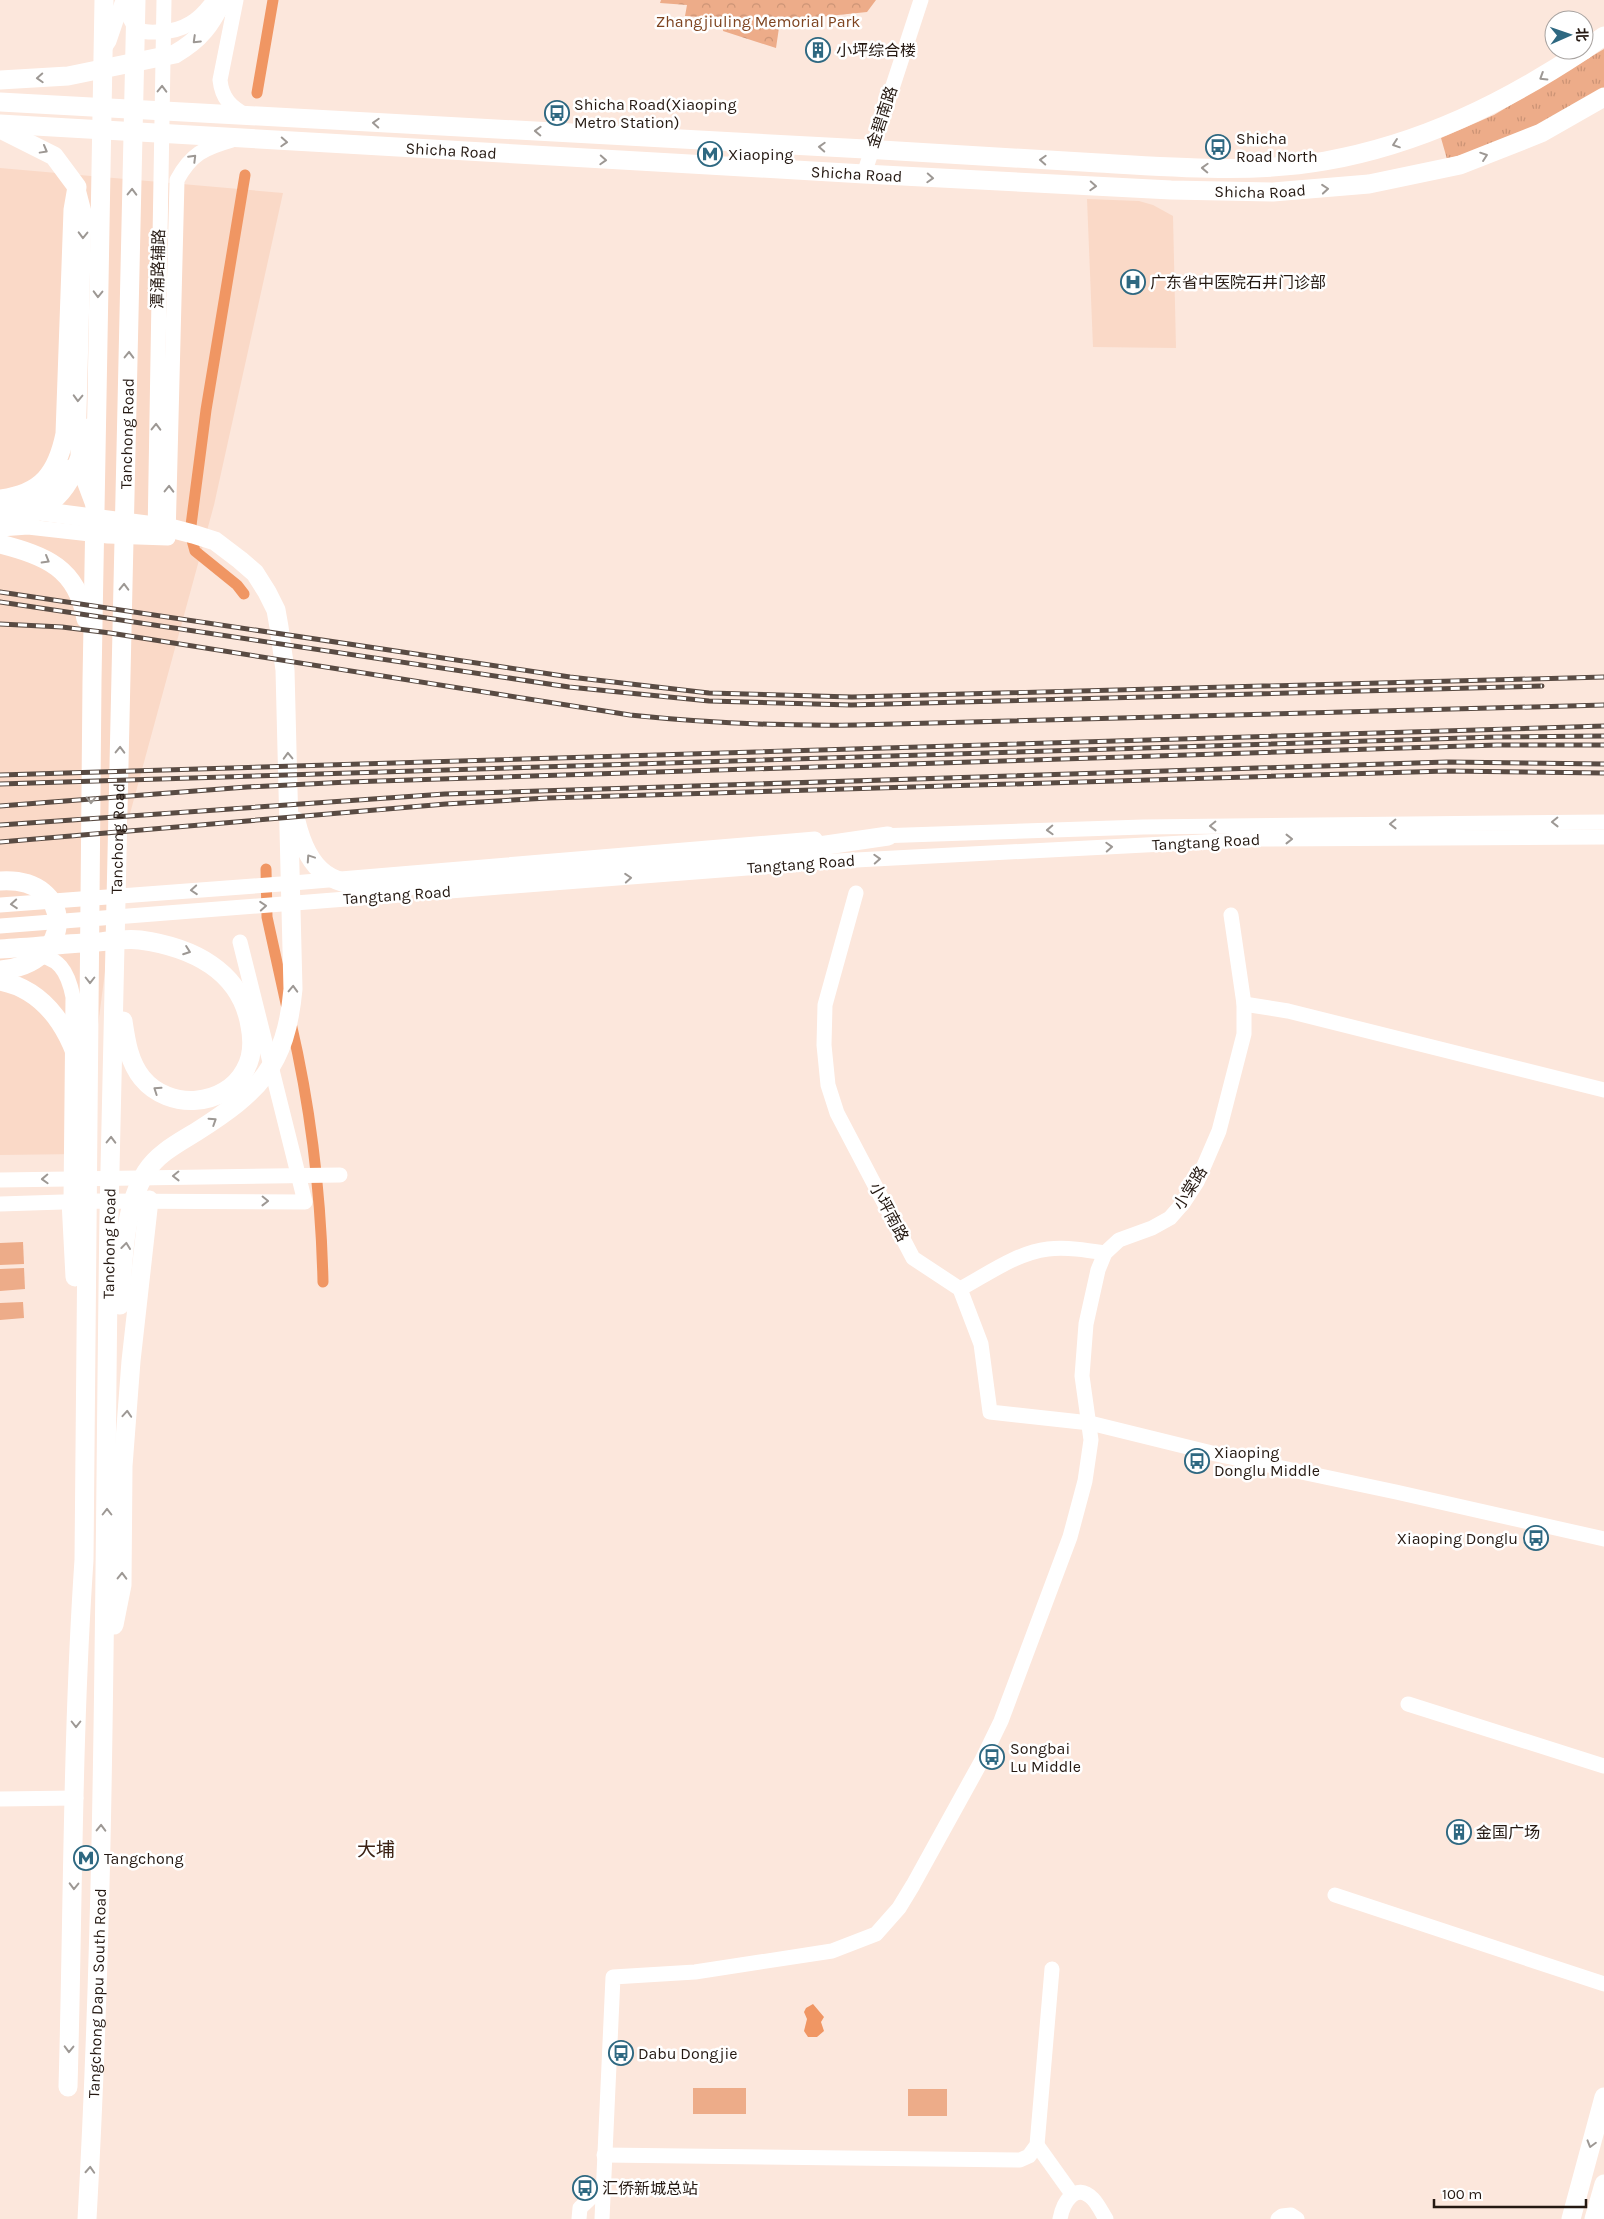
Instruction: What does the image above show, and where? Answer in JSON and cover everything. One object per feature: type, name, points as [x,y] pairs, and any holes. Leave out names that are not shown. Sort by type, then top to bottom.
[{"type":"main road","name":"Tanchong Road","points":[[76,1675],[84,1560],[96,347],[104,0]]},
{"type":"main road","name":"Tanchong Road","points":[[104,1676],[116,956],[136,0]]},
{"type":"main road","points":[[0,80],[68,76],[175,54],[191,45],[209,26],[223,0]]},
{"type":"main road","name":"Shicha Road","points":[[0,102],[1166,167],[1235,169],[1295,166],[1359,154],[1442,129],[1512,95],[1568,60]]},
{"type":"main road","name":"Shicha Road","points":[[0,124],[864,174],[1171,190],[1273,192],[1337,188],[1398,179],[1475,160],[1541,133],[1604,97]]},
{"type":"main road","points":[[0,129],[54,156],[77,187],[73,210],[65,434],[60,458],[55,468],[40,485],[13,497],[0,499]]},
{"type":"main road","points":[[0,522],[23,518],[45,508],[62,493],[73,478],[82,456],[88,428],[96,347]]},
{"type":"main road","points":[[0,506],[170,528],[215,541],[255,573],[276,610],[285,670],[293,989],[291,1013],[282,1047],[271,1068],[254,1089],[238,1104],[159,1156],[147,1170],[135,1191],[127,1236],[116,1360],[108,1416]]},
{"type":"main road","points":[[0,544],[47,559],[74,584],[84,607],[92,681]]},
{"type":"main road","points":[[289,781],[300,840],[313,864],[333,878],[365,887],[384,888],[785,852],[888,836]]},
{"type":"main road","points":[[0,881],[24,882],[35,886],[45,894],[54,907],[58,930],[44,954],[30,964],[0,970]]},
{"type":"main road","points":[[8,952],[138,940],[165,945],[197,955],[215,966],[240,993],[248,1015],[252,1052],[245,1070],[232,1086],[215,1097],[196,1101],[179,1099],[160,1093],[143,1079],[126,1046],[116,956]]},
{"type":"main road","points":[[0,980],[13,983],[31,992],[46,1004],[59,1021],[77,1058],[83,1077],[89,1137]]},
{"type":"main road","points":[[104,1676],[122,1585],[125,1447],[131,1361],[149,1200]]},
{"type":"main road","points":[[71,1201],[76,1318],[72,1596],[76,1675]]},
{"type":"main road","name":"Tangchong Dapu South Road","points":[[68,2087],[76,1798],[76,1675]]},
{"type":"main road","name":"Tangchong Dapu South Road","points":[[88,2219],[95,2086],[104,1676]]},
{"type":"main road","points":[[1571,2219],[1604,2097]]},
{"type":"main road","points":[[1598,2215],[1604,2184]]},
{"type":"street","points":[[124,0],[129,18],[140,30],[151,32],[172,31],[185,27],[204,14],[214,0]]},
{"type":"street","points":[[68,76],[94,61],[104,48],[109,41],[124,0]]},
{"type":"street","name":"潭涌路辅路","points":[[155,537],[164,0]]},
{"type":"street","points":[[236,0],[220,80],[222,93],[232,107],[247,116]]},
{"type":"street","name":"金碧南路","points":[[864,174],[866,149],[910,0]]},
{"type":"street","name":"金碧南路","points":[[866,149],[921,0]]},
{"type":"street","points":[[0,529],[28,527],[108,536],[168,538],[177,180],[183,169],[197,153],[235,139]]},
{"type":"street","points":[[77,187],[84,212],[78,453],[84,481],[108,536]]},
{"type":"street","points":[[0,514],[14,512],[56,483],[78,453]]},
{"type":"street","name":"Tangtang Road","points":[[0,905],[281,884],[790,840],[1143,827],[1604,822]]},
{"type":"street","name":"Tangtang Road","points":[[0,926],[837,861],[1260,839],[1604,837]]},
{"type":"street","name":"小坪南路","points":[[856,893],[825,1005],[824,1045],[828,1085],[837,1113],[913,1258],[960,1289]]},
{"type":"street","points":[[0,935],[104,926],[140,915]]},
{"type":"street","name":"小棠路","points":[[1105,1253],[1119,1240],[1152,1228],[1170,1218],[1184,1202],[1197,1182],[1226,1110],[1244,1034],[1244,1004],[1231,915]]},
{"type":"street","points":[[0,1204],[149,1200],[305,1202],[240,942]]},
{"type":"street","points":[[0,956],[8,952],[51,957],[59,964],[70,983],[73,997],[71,1201]]},
{"type":"street","points":[[1244,1004],[1297,1014],[1604,1090]]},
{"type":"street","points":[[0,1180],[340,1175]]},
{"type":"street","points":[[225,1176],[225,1200]]},
{"type":"street","points":[[602,2219],[613,1977],[695,1972],[832,1951],[876,1934],[888,1923],[899,1908],[982,1760],[1001,1721],[1070,1537],[1087,1472],[1091,1440],[1090,1423],[1082,1376],[1086,1324],[1098,1270],[1105,1253],[1074,1248],[1047,1249],[1023,1256],[960,1289],[982,1344],[990,1412],[1090,1423],[1216,1454],[1604,1539]]},
{"type":"street","points":[[1408,1704],[1604,1766]]},
{"type":"street","points":[[0,1800],[76,1798]]},
{"type":"street","points":[[1335,1895],[1604,1984]]},
{"type":"street","points":[[604,2155],[1006,2162],[1020,2160],[1029,2156],[1037,2145],[1052,1969]]},
{"type":"street","points":[[68,2087],[95,2086]]},
{"type":"street","points":[[1037,2145],[1069,2197]]},
{"type":"street","points":[[579,2219],[580,2208],[603,2186]]},
{"type":"street","points":[[1069,2197],[1083,2193],[1093,2199],[1106,2219]]},
{"type":"street","points":[[1060,2219],[1069,2197]]},
{"type":"street","points":[[1278,2219],[1291,2214],[1296,2219]]},
{"type":"shaded area","points":[[0,168],[283,193],[214,505],[122,843],[81,1154],[0,1155]]},
{"type":"shaded area","name":"广东省中医院石井门诊部","points":[[1087,199],[1139,201],[1153,205],[1173,216],[1176,348],[1093,347]]},
{"type":"shaded area","points":[[813,2004],[824,2017],[821,2022],[824,2031],[817,2037],[808,2037],[804,2031],[807,2019],[804,2012],[806,2008]]},
{"type":"green space","name":"Zhangjiuling Memorial Park","points":[[661,0],[876,0],[867,12],[780,21],[776,48],[723,31],[724,19],[685,16],[687,5],[660,3]]},
{"type":"green space","points":[[1604,49],[1604,88],[1586,100],[1529,130],[1489,146],[1447,159],[1441,138],[1494,115],[1586,60],[1594,60],[1594,55]]},
{"type":"green space","points":[[23,1242],[24,1264],[0,1265],[0,1243]]},
{"type":"green space","points":[[24,1268],[25,1289],[0,1291],[0,1269]]},
{"type":"green space","points":[[23,1302],[24,1318],[0,1320],[0,1303]]},
{"type":"green space","points":[[693,2088],[746,2088],[746,2114],[693,2114]]},
{"type":"green space","points":[[908,2089],[947,2089],[947,2116],[908,2116]]},
{"type":"waterway","points":[[257,93],[273,0]]},
{"type":"waterway","points":[[244,594],[237,585],[195,551],[190,533],[206,410],[245,175]]},
{"type":"waterway","points":[[266,869],[267,917],[287,1008]]},
{"type":"waterway","points":[[291,1023],[304,1087],[314,1152],[320,1216],[323,1282]]},
{"type":"railway","points":[[0,592],[570,677],[709,693],[852,697],[1604,677]]},
{"type":"railway","points":[[0,602],[569,687],[709,701],[851,705],[1542,686]]},
{"type":"railway","points":[[0,624],[62,627],[110,633],[630,715],[743,723],[856,725],[1604,705]]},
{"type":"railway","points":[[0,775],[1604,726]]},
{"type":"railway","points":[[0,784],[1496,737],[1604,736]]},
{"type":"railway","points":[[0,806],[247,787],[348,782],[1497,745],[1604,745]]},
{"type":"railway","points":[[0,825],[445,794],[1447,762],[1604,764]]},
{"type":"railway","points":[[0,842],[446,804],[548,798],[1446,771],[1604,773]]},
{"type":"place","name":"小坪综合楼","points":[[818,50]]},
{"type":"place","name":"Shicha Road(Xiaoping Metro Station)","points":[[557,113]]},
{"type":"place","name":"Shicha Road North","points":[[1218,147]]},
{"type":"place","name":"Xiaoping","points":[[710,154]]},
{"type":"place","name":"广东省中医院石井门诊部","points":[[1133,282]]},
{"type":"place","name":"Xiaoping Donglu Middle","points":[[1197,1461]]},
{"type":"place","name":"Xiaoping Donglu","points":[[1536,1538]]},
{"type":"place","name":"Songbai Lu Middle","points":[[992,1757]]},
{"type":"place","name":"金国广场","points":[[1459,1832]]},
{"type":"place","name":"Tangchong","points":[[86,1858]]},
{"type":"place","name":"Dabu Dongjie","points":[[621,2053]]},
{"type":"place","name":"汇侨新城总站","points":[[585,2188]]},
{"type":"district","name":"大埔","points":[[376,1850]]}]
